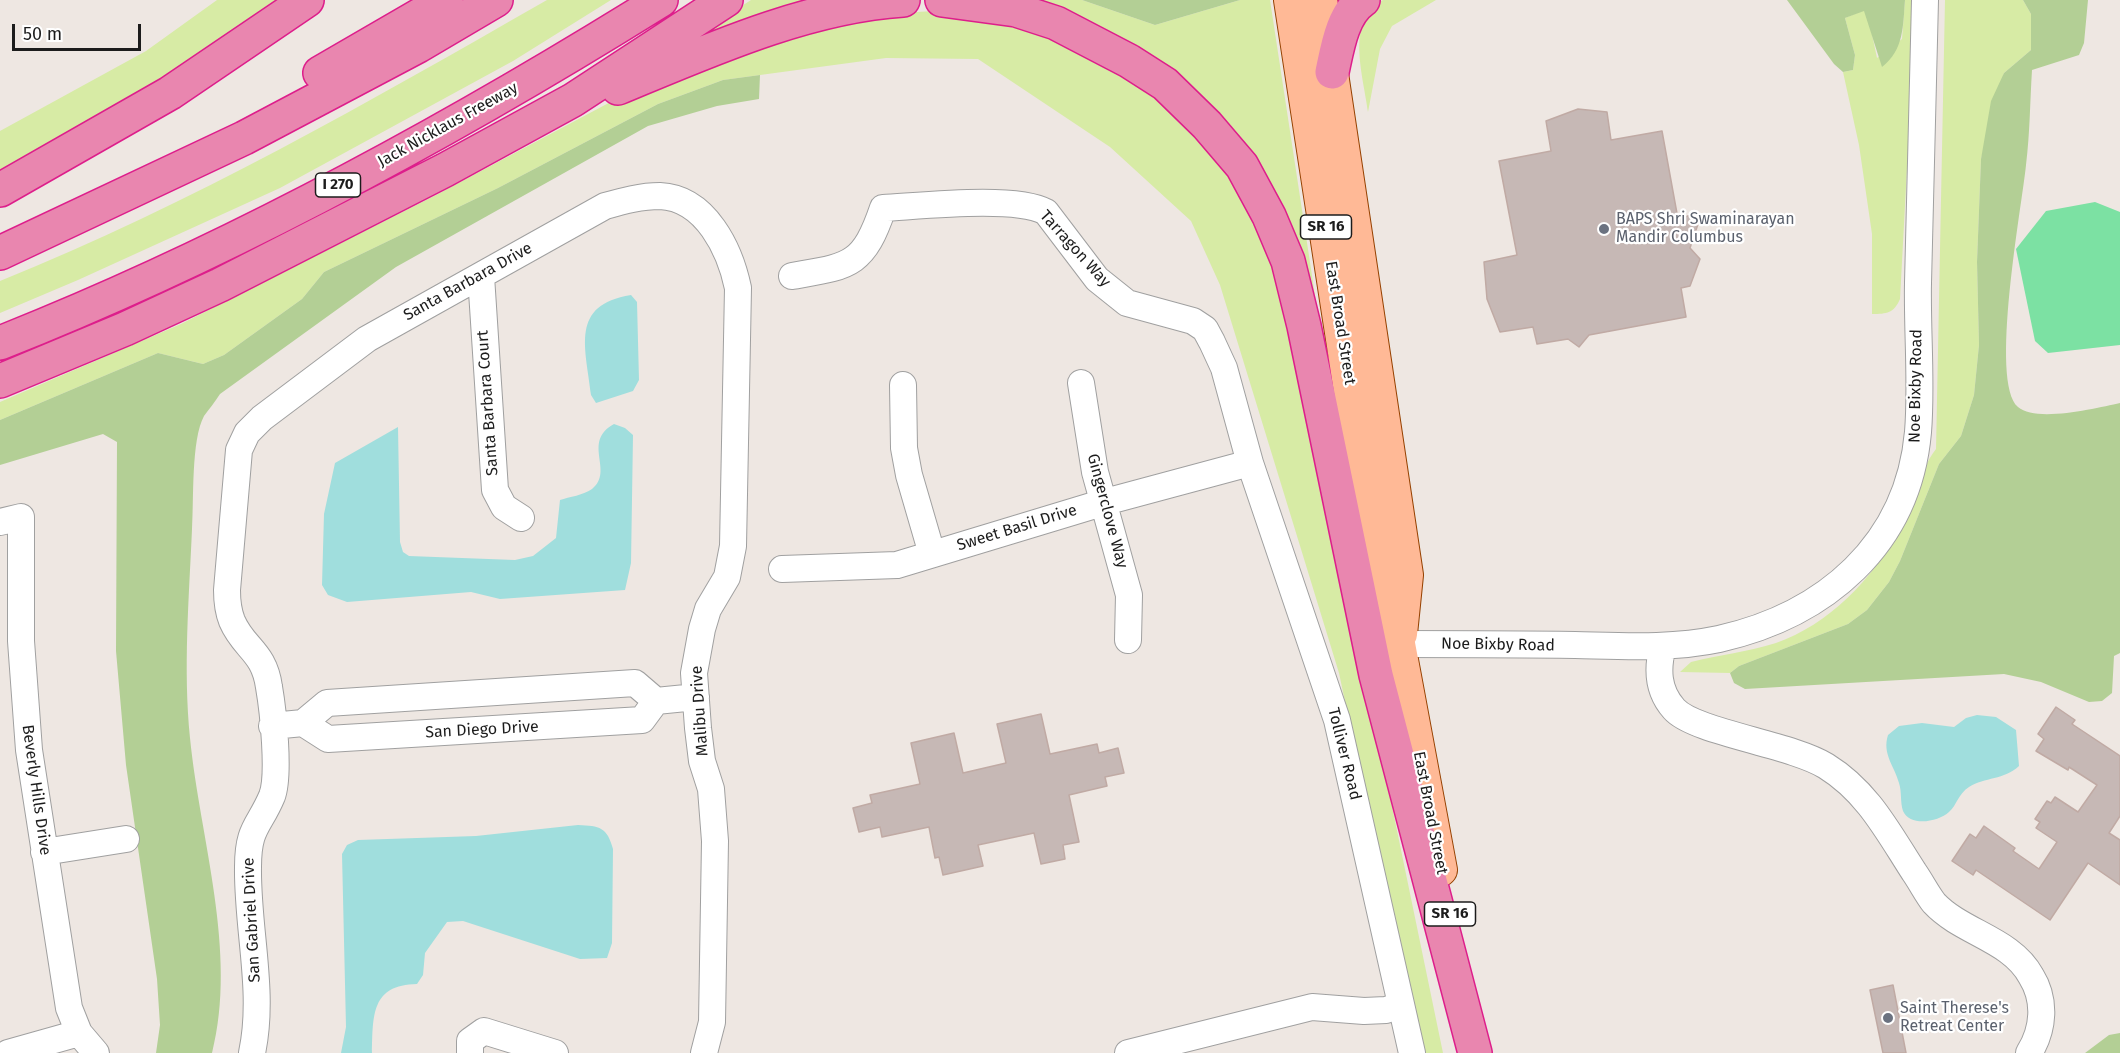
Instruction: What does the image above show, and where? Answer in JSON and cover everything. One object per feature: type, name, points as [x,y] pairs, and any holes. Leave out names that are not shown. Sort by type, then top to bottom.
[{"type":"highway","points":[[0,190],[170,93],[307,0]]},
{"type":"highway","points":[[94,210],[234,121],[446,0]]},
{"type":"highway","points":[[0,253],[244,138],[418,46],[496,0]]},
{"type":"highway","name":"Jack Nicklaus Freeway","points":[[0,343],[154,276],[296,207],[443,130],[661,0]]},
{"type":"highway","points":[[0,381],[125,329],[220,285],[541,118],[726,0]]},
{"type":"highway","points":[[541,118],[704,53],[785,25],[874,2],[903,0]]},
{"type":"highway","points":[[942,0],[1016,10],[1056,23],[1130,61],[1165,84],[1207,125],[1242,166],[1269,216],[1288,261],[1304,326],[1376,675],[1475,1053]]},
{"type":"highway","points":[[1332,72],[1338,44],[1348,19],[1363,0]]},
{"type":"main road","name":"East Broad Street","points":[[1290,0],[1379,580],[1399,644],[1475,1053]]},
{"type":"main road","name":"East Broad Street","points":[[1321,0],[1407,575],[1399,644]]},
{"type":"street","name":"Noe Bixby Road","points":[[1399,644],[1663,646],[1717,639],[1758,628],[1814,603],[1838,585],[1862,562],[1882,537],[1900,503],[1912,466],[1918,431],[1917,327],[1925,0]]},
{"type":"street","name":"Santa Barbara Drive","points":[[261,418],[367,339],[605,206],[631,199],[660,196],[693,207]]},
{"type":"street","name":"Tarragon Way","points":[[792,276],[843,267],[862,252],[877,226],[883,208],[980,204],[1035,206],[1046,212],[1097,279],[1127,303],[1193,321],[1204,329],[1224,369],[1250,463]]},
{"type":"street","name":"Malibu Drive","points":[[693,207],[723,243],[733,264],[738,288],[733,546],[727,577],[708,609],[694,673],[702,761],[711,789],[715,841],[712,1022],[704,1053]]},
{"type":"street","name":"Santa Barbara Court","points":[[480,276],[495,490],[504,507],[520,518]]},
{"type":"street","name":"Gingerclove Way","points":[[1081,383],[1088,437],[1129,595],[1128,640]]},
{"type":"street","points":[[903,385],[904,448],[909,475],[932,554]]},
{"type":"street","name":"San Gabriel Drive","points":[[252,1053],[257,1009],[248,868],[249,838],[272,795],[276,778],[269,688],[264,663],[232,622],[226,590],[239,450],[247,433],[261,418]]},
{"type":"street","name":"Sweet Basil Drive","points":[[782,569],[897,565],[1105,502],[1250,463]]},
{"type":"street","name":"Tolliver Road","points":[[1250,463],[1337,720],[1412,1053]]},
{"type":"street","name":"Beverly Hills Drive","points":[[10,520],[24,691],[44,852],[69,1008],[80,1033],[96,1053]]},
{"type":"street","points":[[1663,646],[1658,663],[1659,683],[1674,710],[1702,725],[1794,750],[1849,781],[1879,814],[1934,903],[1962,925],[2016,956],[2032,976],[2040,999],[2042,1019],[2038,1038],[2030,1053]]},
{"type":"street","points":[[272,726],[303,723],[327,703],[635,683],[656,701],[696,697]]},
{"type":"street","points":[[482,693],[484,730]]},
{"type":"street","name":"San Diego Drive","points":[[303,723],[328,739],[484,730],[642,720],[656,701]]},
{"type":"street","points":[[44,852],[126,839]]},
{"type":"street","points":[[1128,1053],[1312,1007],[1364,1011],[1386,1010],[1401,1005]]},
{"type":"street","points":[[470,1053],[470,1041],[484,1031],[555,1053]]},
{"type":"street","points":[[8,1053],[80,1033]]},
{"type":"green space","points":[[217,0],[285,0],[63,141],[0,174],[0,131],[146,51]]},
{"type":"green space","points":[[547,0],[611,0],[513,61],[280,188],[0,313],[0,281],[141,219],[210,185],[346,113]]},
{"type":"green space","points":[[751,0],[838,0],[685,43]]},
{"type":"green space","points":[[1005,0],[1082,0],[1155,25],[1240,0],[1270,0],[1329,387],[1234,143]]},
{"type":"green space","points":[[1082,0],[1240,0],[1155,25]]},
{"type":"green space","points":[[1383,0],[1436,0],[1392,26],[1380,49],[1368,112],[1359,50],[1360,34],[1364,20],[1371,9]]},
{"type":"green space","points":[[1787,0],[1905,0],[1903,28],[1895,53],[1882,67],[1864,11],[1845,18],[1855,55],[1853,70],[1843,72],[1834,64]]},
{"type":"green space","points":[[1905,0],[1916,0],[1900,299],[1889,312],[1872,314],[1872,234],[1859,145],[1843,72],[1853,70],[1855,55],[1845,18],[1864,10],[1869,20],[1877,58],[1902,39]]},
{"type":"green space","points":[[1945,0],[2023,0],[2031,14],[2031,50],[2004,73],[1981,159],[1977,262],[1979,345],[1974,395],[1961,436],[1939,464],[1900,561],[1889,582],[1867,610],[1848,624],[1739,666],[1730,673],[1680,672],[1691,662],[1776,643],[1813,625],[1831,612],[1862,583],[1888,549],[1903,521],[1924,468],[1936,449]]},
{"type":"green space","points":[[2023,0],[2088,0],[2084,43],[2079,55],[2032,70],[2027,153],[2010,292],[2006,364],[2010,391],[2018,407],[2027,412],[2067,413],[2120,403],[2120,653],[2114,656],[2112,693],[2102,701],[2089,702],[2041,682],[2004,674],[1745,689],[1734,683],[1730,673],[1739,666],[1848,624],[1867,610],[1889,582],[1900,561],[1939,464],[1961,436],[1974,395],[1979,345],[1977,262],[1981,159],[1991,101],[2004,73],[2031,50],[2031,14]]},
{"type":"green space","points":[[935,11],[1047,31],[1142,80],[1226,166],[1284,284],[1443,1053],[1419,1053],[1339,673],[1220,285],[1191,221],[1110,147],[978,59],[886,58],[723,80],[658,104],[498,188],[324,272],[302,299],[224,355],[203,364],[158,353],[0,420],[0,402],[181,324],[436,195],[618,98],[750,47],[880,14]]},
{"type":"green space","points":[[760,75],[759,99],[717,106],[648,126],[396,267],[220,394],[204,416],[197,440],[194,471],[187,686],[190,738],[219,936],[221,975],[219,1015],[212,1053],[156,1053],[160,1025],[157,979],[126,765],[116,651],[117,442],[103,434],[0,465],[0,420],[158,353],[203,364],[224,355],[302,299],[324,272],[498,188],[658,104],[723,80]]},
{"type":"green space","points":[[2095,202],[2120,212],[2120,345],[2048,353],[2035,341],[2016,249],[2046,211]]},
{"type":"green space","points":[[2120,1033],[2120,1053],[2085,1053],[2109,1035]]},
{"type":"water","points":[[631,295],[637,302],[639,380],[633,391],[596,403],[591,395],[586,361],[586,331],[590,319],[598,308],[611,300]]},
{"type":"water","points":[[614,424],[625,428],[633,435],[631,563],[625,590],[500,599],[471,592],[347,602],[328,595],[322,585],[324,514],[335,463],[398,427],[400,542],[403,552],[409,556],[515,560],[533,556],[556,538],[560,500],[589,491],[598,482],[600,439],[605,431]]},
{"type":"water","points":[[1977,715],[1996,717],[2016,730],[2019,766],[2007,774],[1969,787],[1949,812],[1938,818],[1918,821],[1907,816],[1902,808],[1899,783],[1886,748],[1888,735],[1899,726],[1922,723],[1954,727],[1966,718]]},
{"type":"water","points":[[578,825],[601,829],[608,836],[613,849],[612,943],[607,958],[580,959],[463,921],[447,922],[425,953],[423,975],[417,984],[402,986],[383,996],[375,1015],[372,1053],[341,1053],[346,1027],[342,854],[347,845],[358,840],[476,836]]},
{"type":"building","name":"BAPS Shri Swaminarayan Mandir Columbus","points":[[1578,109],[1607,112],[1611,140],[1662,131],[1678,219],[1691,215],[1698,224],[1690,248],[1700,259],[1690,286],[1681,288],[1686,317],[1589,335],[1579,347],[1568,339],[1537,344],[1533,327],[1500,332],[1487,299],[1484,262],[1517,255],[1499,161],[1551,151],[1546,121]]},
{"type":"building","points":[[2056,707],[2075,720],[2072,724],[2120,756],[2120,816],[2109,833],[2120,840],[2120,885],[2088,863],[2050,920],[1976,870],[1973,875],[1952,861],[1970,834],[1976,838],[1984,826],[2015,848],[2013,851],[2039,869],[2057,842],[2036,828],[2040,822],[2035,819],[2047,801],[2051,803],[2055,797],[2078,812],[2097,785],[2069,767],[2068,770],[2036,751],[2044,739],[2038,734]]},
{"type":"building","points":[[1041,714],[1050,754],[1097,744],[1099,753],[1118,748],[1124,773],[1105,777],[1107,786],[1069,795],[1079,842],[1063,845],[1065,859],[1041,864],[1034,833],[978,845],[983,866],[943,875],[939,857],[935,858],[929,827],[882,837],[880,827],[859,832],[853,808],[872,803],[870,795],[920,784],[911,743],[954,733],[963,773],[1006,763],[997,724]]},
{"type":"building","name":"Saint Therese's Retreat Center","points":[[1893,985],[1906,1053],[1883,1053],[1870,990]]},
{"type":"place","name":"BAPS Shri Swaminarayan Mandir Columbus","points":[[1604,229]]},
{"type":"place","name":"Saint Therese's Retreat Center","points":[[1888,1018]]}]
